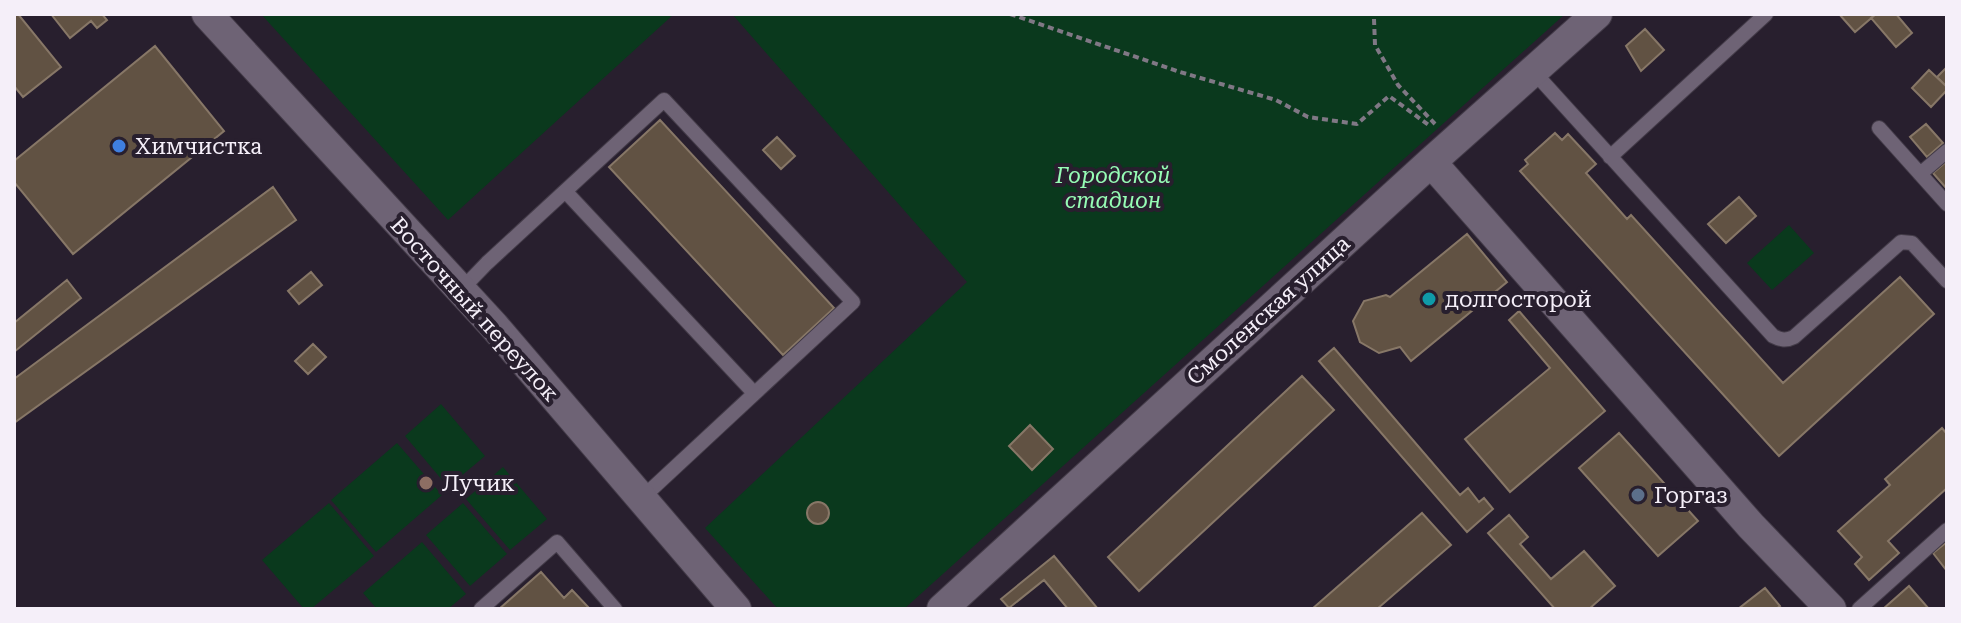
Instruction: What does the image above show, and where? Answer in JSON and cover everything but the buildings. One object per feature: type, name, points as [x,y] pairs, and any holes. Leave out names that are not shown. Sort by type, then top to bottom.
[{"type":"street","name":"Восточный переулок","points":[[207,14],[494,326],[726,602]]},
{"type":"street","name":"Смоленская улица","points":[[942,609],[1597,14]]},
{"type":"street","points":[[1442,152],[1751,526],[1831,609]]},
{"type":"lane","points":[[1610,157],[1766,14]]},
{"type":"lane","points":[[1533,71],[1773,336],[1788,340],[1794,337],[1901,242],[1912,243],[1947,281]]},
{"type":"lane","points":[[461,290],[664,100],[853,302],[641,499]]},
{"type":"lane","points":[[1879,128],[1947,204]]},
{"type":"lane","points":[[1920,174],[1947,151]]},
{"type":"lane","points":[[566,192],[754,393]]},
{"type":"lane","points":[[1859,609],[1947,530]]},
{"type":"lane","points":[[481,609],[557,542],[615,609]]},
{"type":"path","points":[[1010,14],[1180,72],[1276,100],[1308,117],[1357,124],[1389,96],[1442,152]]},
{"type":"path","points":[[1374,19],[1375,45],[1442,152]]},
{"type":"green space","points":[[261,14],[674,14],[448,220]]},
{"type":"green space","name":"Городской стадион","points":[[732,14],[1565,14],[904,609],[778,609],[705,528],[967,282]]},
{"type":"green space","points":[[1789,225],[1814,253],[1772,290],[1747,263]]},
{"type":"green space","points":[[441,404],[485,456],[448,487],[405,436]]},
{"type":"green space","points":[[397,443],[442,495],[376,552],[331,500]]},
{"type":"green space","points":[[503,467],[547,519],[510,550],[466,499]]},
{"type":"green space","points":[[329,503],[374,556],[311,609],[304,609],[262,560]]},
{"type":"green space","points":[[463,503],[507,554],[470,586],[426,535]]},
{"type":"green space","points":[[422,542],[466,594],[448,609],[377,609],[363,593]]},
{"type":"place","name":"Химчистка","points":[[119,146]]},
{"type":"place","name":"долгосторой","points":[[1429,299]]},
{"type":"place","name":"Лучик","points":[[426,483]]},
{"type":"place","name":"Горгаз","points":[[1638,495]]}]
